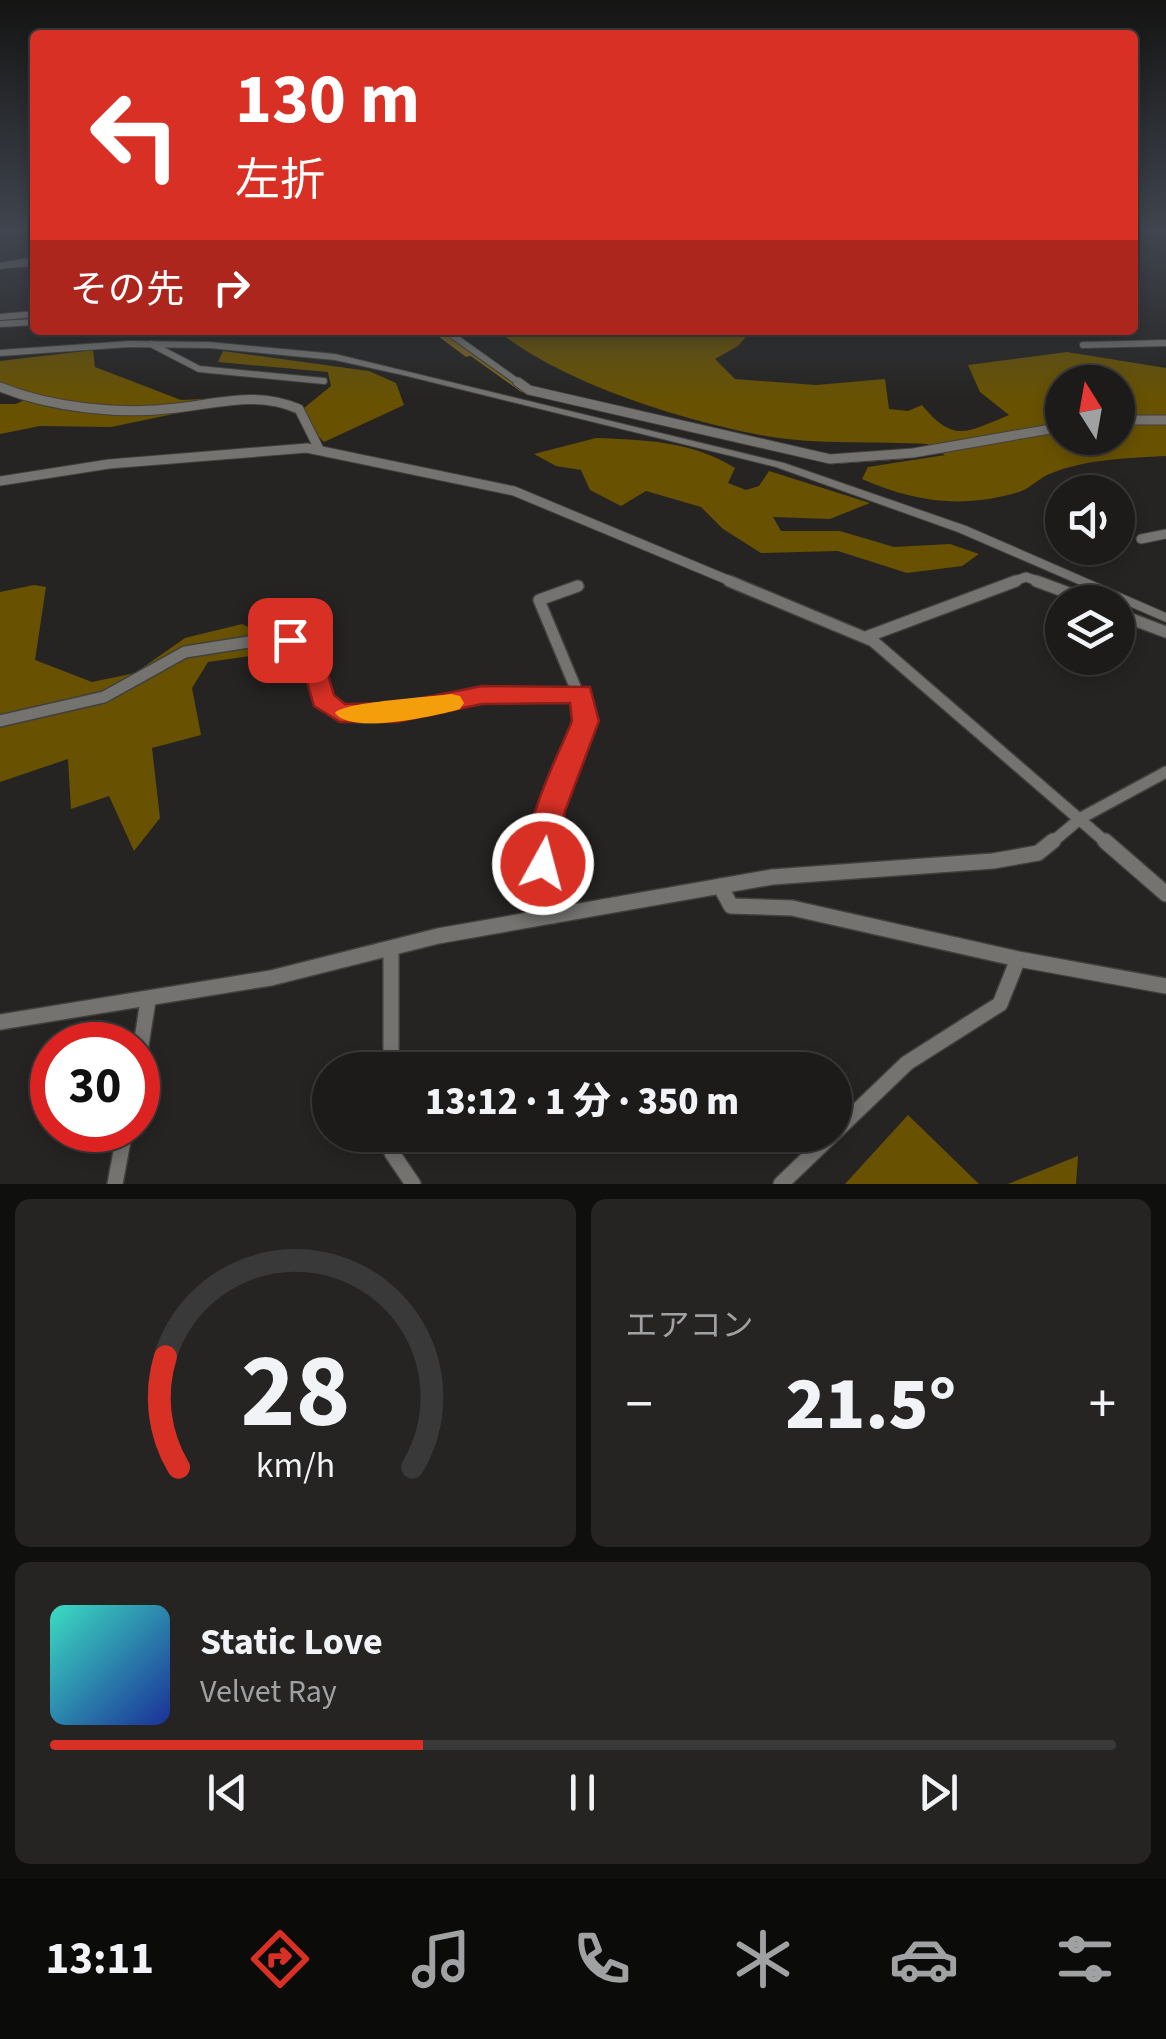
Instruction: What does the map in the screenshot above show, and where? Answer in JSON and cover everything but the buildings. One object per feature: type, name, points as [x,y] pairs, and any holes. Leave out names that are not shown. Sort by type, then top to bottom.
[{"type":"street","points":[[0,320],[30,318]]},
{"type":"street","points":[[452,335],[529,390],[881,499],[1029,556],[1166,618]]},
{"type":"street","points":[[1082,344],[1166,343]]},
{"type":"street","points":[[151,344],[149,347],[200,369],[324,381]]},
{"type":"street","points":[[0,353],[151,344],[334,358],[840,460],[913,453],[1045,430]]},
{"type":"street","points":[[467,358],[480,354]]},
{"type":"street","points":[[0,388],[23,397],[132,408],[176,408],[243,398],[287,403],[300,409],[319,449]]},
{"type":"street","points":[[1135,420],[1166,420]]},
{"type":"street","points":[[0,481],[110,464],[319,449],[514,492],[866,637],[902,663],[1166,894]]},
{"type":"street","points":[[1140,539],[1166,534]]},
{"type":"street","points":[[866,637],[1026,577],[1047,585]]},
{"type":"street","points":[[553,916],[543,864],[543,836],[586,714],[540,600],[578,586]]},
{"type":"street","points":[[1135,620],[1166,632]]},
{"type":"street","points":[[0,721],[129,688],[185,652],[274,638],[305,646],[315,664],[323,699],[340,713],[397,712],[482,695],[522,698],[581,694]]},
{"type":"street","points":[[0,1022],[148,1001],[390,948],[772,877],[993,862],[1038,853],[1081,818],[1166,772]]},
{"type":"street","points":[[720,886],[732,906],[792,908],[1018,959],[1166,986]]},
{"type":"street","points":[[390,948],[392,1052]]},
{"type":"street","points":[[781,1184],[907,1063],[1000,1004],[1018,959]]},
{"type":"street","points":[[145,1022],[148,1001]]},
{"type":"street","points":[[114,1184],[121,1152]]},
{"type":"street","points":[[392,1152],[413,1184]]},
{"type":"shaded area","points":[[504,335],[748,335],[738,346],[715,359],[735,379],[816,385],[885,379],[889,409],[908,411],[922,405],[943,425],[962,431],[1009,415],[980,392],[968,365],[1067,352],[1166,368],[1166,456],[1065,468],[1045,475],[1019,492],[998,497],[958,501],[920,498],[862,479],[868,467],[945,455],[927,444],[805,441],[766,436],[662,410],[588,383]]},
{"type":"shaded area","points":[[93,350],[95,367],[181,400],[261,396],[111,427],[40,426],[0,434],[0,404],[16,404],[33,396],[0,389],[0,361]]},
{"type":"shaded area","points":[[223,351],[369,371],[396,383],[404,405],[324,442],[298,415],[274,405],[304,408],[331,386],[328,372],[218,362]]},
{"type":"shaded area","points":[[596,438],[651,441],[702,452],[735,468],[728,483],[746,490],[759,486],[769,471],[870,503],[830,519],[773,517],[781,531],[840,531],[894,547],[950,544],[979,554],[962,566],[907,573],[838,551],[761,553],[723,529],[701,507],[646,491],[621,506],[590,490],[581,470],[556,466],[534,454]]},
{"type":"shaded area","points":[[34,585],[46,587],[35,660],[92,682],[135,673],[185,638],[242,624],[287,645],[208,662],[192,688],[201,735],[152,748],[160,818],[134,851],[109,796],[71,809],[68,759],[0,782],[0,592]]},
{"type":"shaded area","points":[[908,1115],[979,1184],[845,1184]]},
{"type":"shaded area","points":[[1078,1156],[1076,1184],[1008,1184]]},
{"type":"waterway","points":[[0,320],[30,318]]},
{"type":"waterway","points":[[443,335],[470,354]]},
{"type":"waterway","points":[[470,354],[522,391]]},
{"type":"waterway","points":[[936,453],[987,444]]},
{"type":"waterway","points":[[832,463],[904,458]]},
{"type":"slow traffic","points":[[348,713],[397,712],[451,703]]},
{"type":"route","points":[[290,640],[305,646],[311,654],[323,699],[328,708],[340,713],[436,708],[482,695],[533,698],[581,694],[586,721],[550,811],[543,836],[543,864]]}]
